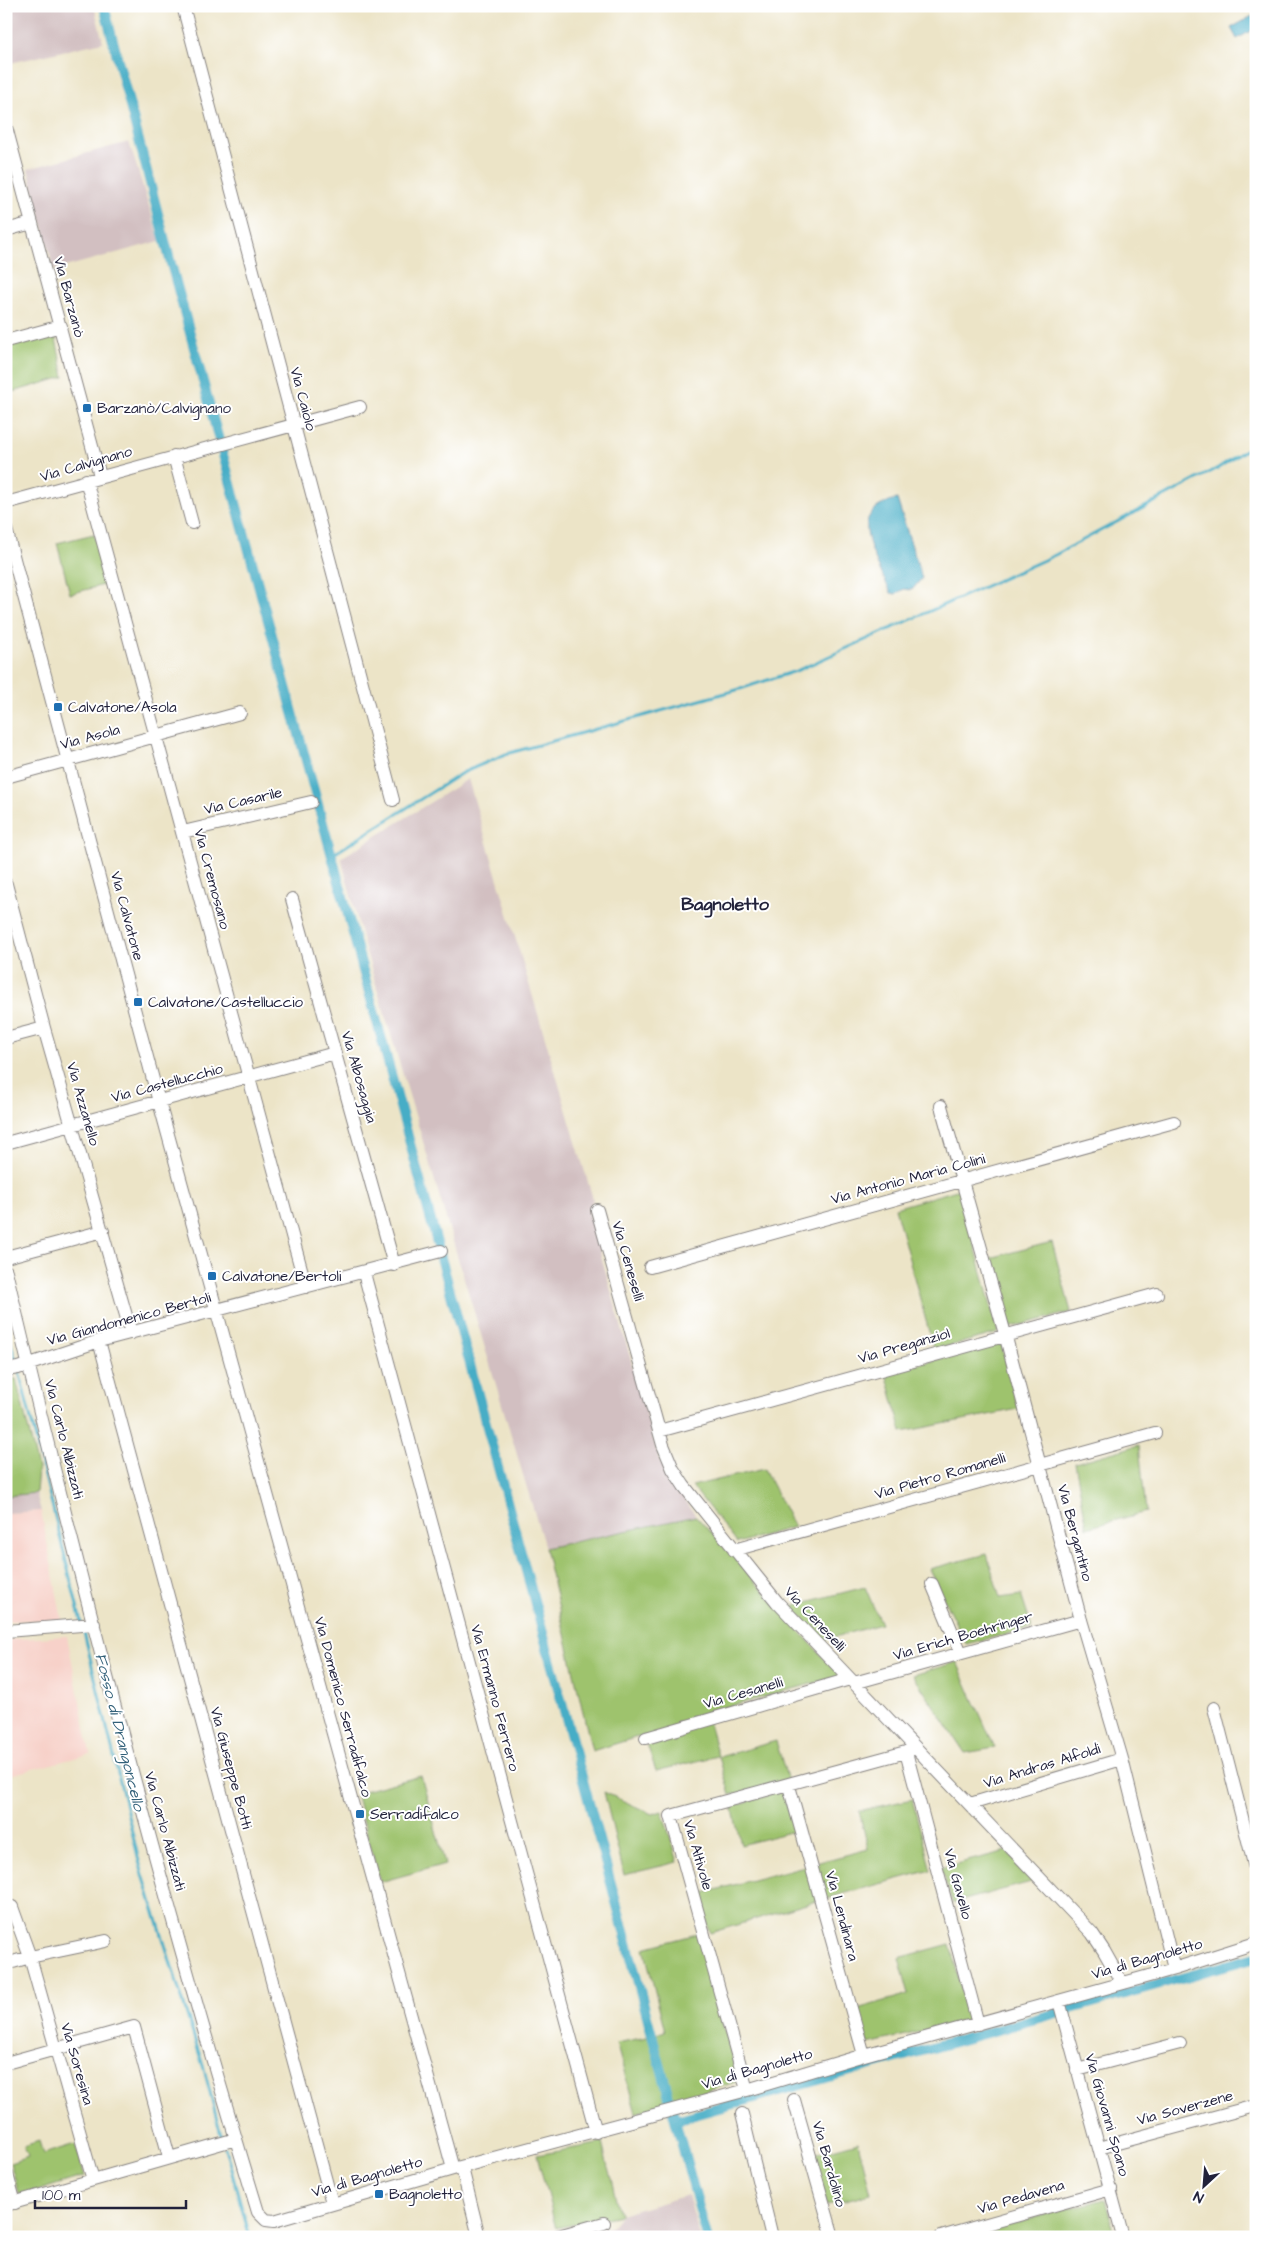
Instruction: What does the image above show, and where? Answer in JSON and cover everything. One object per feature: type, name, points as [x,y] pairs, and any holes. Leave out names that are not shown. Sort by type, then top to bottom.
[{"type":"street","name":"Via Caiolo","points":[[183,6],[393,800]]},
{"type":"street","name":"Via Barzanò","points":[[6,126],[100,476]]},
{"type":"street","points":[[6,230],[32,223]]},
{"type":"street","points":[[6,340],[60,326]]},
{"type":"street","name":"Via Calvignano","points":[[6,503],[360,407]]},
{"type":"street","points":[[174,456],[192,523]]},
{"type":"street","name":"Via Cremosano","points":[[86,480],[306,1287]]},
{"type":"street","name":"Via Calvatone","points":[[6,529],[159,1102],[217,1311]]},
{"type":"street","name":"Via Asola","points":[[6,777],[240,712]]},
{"type":"street","name":"Via Casarile","points":[[183,832],[311,802]]},
{"type":"street","name":"Via Azzanello","points":[[6,884],[44,1028],[131,1333]]},
{"type":"street","name":"Via Albosaggia","points":[[292,899],[394,1265]]},
{"type":"street","points":[[6,1038],[44,1028]]},
{"type":"street","name":"Via Castellucchio","points":[[6,1143],[336,1053]]},
{"type":"street","name":"Via Bergantino","points":[[941,1106],[1006,1334],[1081,1620],[1122,1759],[1174,1969]]},
{"type":"street","name":"Via Antonio Maria Colini","points":[[650,1268],[1174,1122]]},
{"type":"street","name":"Via Ceneselli","points":[[596,1210],[659,1431],[668,1458],[679,1479],[734,1550],[794,1621],[852,1681],[910,1750],[970,1804],[1092,1933],[1122,1983]]},
{"type":"street","points":[[6,1257],[102,1231]]},
{"type":"street","name":"Via Giandomenico Bertoli","points":[[6,1370],[18,1368],[99,1341],[441,1252]]},
{"type":"street","name":"Via Carlo Albizzati","points":[[6,1271],[28,1364],[160,1878],[233,2140],[258,2212],[266,2220]]},
{"type":"street","name":"Via Ermanno Ferrero","points":[[364,1273],[596,2132]]},
{"type":"street","name":"Via Preganziol","points":[[659,1431],[1157,1294]]},
{"type":"street","name":"Via Domenico Serradifalco","points":[[217,1311],[457,2168],[479,2237]]},
{"type":"street","name":"Via Giuseppe Botti","points":[[99,1341],[332,2203]]},
{"type":"street","name":"Via Pietro Romanelli","points":[[734,1550],[1155,1434]]},
{"type":"street","points":[[932,1584],[961,1653]]},
{"type":"street","name":"Via Erich Boehringer","points":[[852,1681],[1081,1620]]},
{"type":"street","points":[[6,1630],[94,1624]]},
{"type":"street","name":"Via Cesanelli","points":[[646,1738],[852,1681]]},
{"type":"street","points":[[1214,1708],[1256,1872]]},
{"type":"street","name":"Via Altivole","points":[[747,2090],[670,1816],[789,1786],[910,1750]]},
{"type":"street","name":"Via Gavello","points":[[910,1750],[978,2024]]},
{"type":"street","name":"Via Andras Alfoldi","points":[[970,1804],[1122,1759]]},
{"type":"street","name":"Via Lendinara","points":[[789,1786],[864,2055]]},
{"type":"street","name":"Via Soresina","points":[[6,1910],[12,1908],[30,1957],[93,2180]]},
{"type":"street","points":[[6,1964],[106,1941]]},
{"type":"street","name":"Via di Bagnoletto","points":[[266,2220],[274,2221],[457,2168],[596,2132],[978,2024],[1061,2009],[1122,1983],[1256,1943]]},
{"type":"street","name":"Via Giovanni Spano","points":[[1061,2009],[1124,2237]]},
{"type":"street","points":[[6,2063],[134,2026],[169,2157]]},
{"type":"street","points":[[1077,2070],[1180,2043]]},
{"type":"street","name":"Via Bardolino","points":[[794,2100],[833,2237]]},
{"type":"street","name":"Via Soverzene","points":[[1099,2148],[1251,2107]]},
{"type":"street","points":[[742,2114],[772,2237]]},
{"type":"street","points":[[6,2172],[11,2204],[233,2140]]},
{"type":"street","name":"Via Pedavena","points":[[941,2237],[1110,2189]]},
{"type":"street","points":[[555,2237],[604,2223]]},
{"type":"shaded area","points":[[6,6],[94,6],[103,42],[6,64]]},
{"type":"shaded area","points":[[129,142],[160,241],[54,270],[28,169]]},
{"type":"shaded area","points":[[468,779],[593,1199],[588,1210],[660,1462],[696,1516],[545,1548],[364,945],[341,858]]},
{"type":"shaded area","points":[[36,1493],[41,1511],[6,1513],[6,1496]]},
{"type":"shaded area","points":[[41,1511],[62,1620],[6,1621],[6,1513]]},
{"type":"shaded area","points":[[67,1636],[90,1754],[6,1776],[6,1640]]},
{"type":"shaded area","points":[[688,2195],[700,2237],[576,2237],[611,2227],[620,2215]]},
{"type":"green space","points":[[55,334],[64,377],[6,394],[6,344]]},
{"type":"green space","points":[[94,534],[107,584],[70,594],[57,543]]},
{"type":"green space","points":[[960,1189],[998,1333],[934,1350],[895,1208]]},
{"type":"green space","points":[[1052,1242],[1071,1312],[1009,1328],[990,1258]]},
{"type":"green space","points":[[1001,1343],[1018,1409],[902,1432],[886,1373]]},
{"type":"green space","points":[[6,1378],[16,1379],[38,1468],[36,1493],[6,1496]]},
{"type":"green space","points":[[1139,1445],[1146,1512],[1087,1528],[1075,1463]]},
{"type":"green space","points":[[764,1469],[794,1527],[737,1543],[692,1486]]},
{"type":"green space","points":[[696,1516],[840,1676],[706,1713],[718,1756],[656,1771],[644,1735],[592,1751],[545,1548]]},
{"type":"green space","points":[[987,1554],[1000,1598],[1021,1595],[1032,1628],[966,1644],[929,1569]]},
{"type":"green space","points":[[865,1587],[881,1624],[824,1640],[791,1606]]},
{"type":"green space","points":[[957,1662],[995,1748],[965,1753],[913,1675]]},
{"type":"green space","points":[[776,1741],[788,1781],[730,1795],[719,1757]]},
{"type":"green space","points":[[421,1776],[445,1864],[380,1882],[356,1793]]},
{"type":"green space","points":[[783,1791],[794,1831],[741,1845],[732,1806]]},
{"type":"green space","points":[[604,1792],[652,1814],[662,1811],[678,1862],[624,1875]]},
{"type":"green space","points":[[912,1799],[931,1870],[813,1902],[710,1933],[700,1894],[868,1849],[859,1811]]},
{"type":"green space","points":[[1007,1851],[1035,1881],[953,1903],[940,1868]]},
{"type":"green space","points":[[697,1934],[739,2081],[636,2113],[616,2043],[647,2037],[665,2031],[644,1948]]},
{"type":"green space","points":[[950,1944],[969,2020],[868,2044],[857,2009],[909,1994],[899,1958]]},
{"type":"green space","points":[[39,2141],[43,2154],[75,2144],[85,2176],[20,2196],[10,2163],[28,2157],[24,2146]]},
{"type":"green space","points":[[858,2142],[871,2193],[827,2205],[814,2154]]},
{"type":"green space","points":[[602,2143],[620,2215],[556,2228],[537,2155]]},
{"type":"green space","points":[[1105,2199],[1116,2237],[959,2237]]},
{"type":"water","points":[[1252,16],[1256,23],[1256,28],[1237,39],[1231,28]]},
{"type":"water","points":[[897,499],[922,578],[912,590],[904,589],[896,594],[891,593],[873,554],[867,532],[867,522],[875,509]]},
{"type":"waterway","points":[[104,6],[169,256],[707,2237]]},
{"type":"waterway","points":[[332,855],[462,773],[506,754],[740,689],[796,671],[1055,555],[1218,468],[1256,443]]},
{"type":"waterway","name":"Fosso di Drangoncello","points":[[6,1327],[17,1365]]},
{"type":"waterway","name":"Fosso di Drangoncello","points":[[19,1371],[81,1622]]},
{"type":"waterway","name":"Fosso di Drangoncello","points":[[83,1628],[140,1865],[204,2069],[222,2139]]},
{"type":"waterway","points":[[676,2120],[1256,1957]]},
{"type":"waterway","name":"Fosso di Drangoncello","points":[[225,2148],[250,2237]]},
{"type":"place","name":"Barzanò/Calvignano","points":[[87,408]]},
{"type":"place","name":"Calvatone/Asola","points":[[58,707]]},
{"type":"place","name":"Calvatone/Castelluccio","points":[[138,1002]]},
{"type":"place","name":"Calvatone/Bertoli","points":[[212,1276]]},
{"type":"place","name":"Serradifalco","points":[[360,1814]]},
{"type":"place","name":"Bagnoletto","points":[[379,2194]]},
{"type":"district","name":"Bagnoletto","points":[[725,904]]}]
